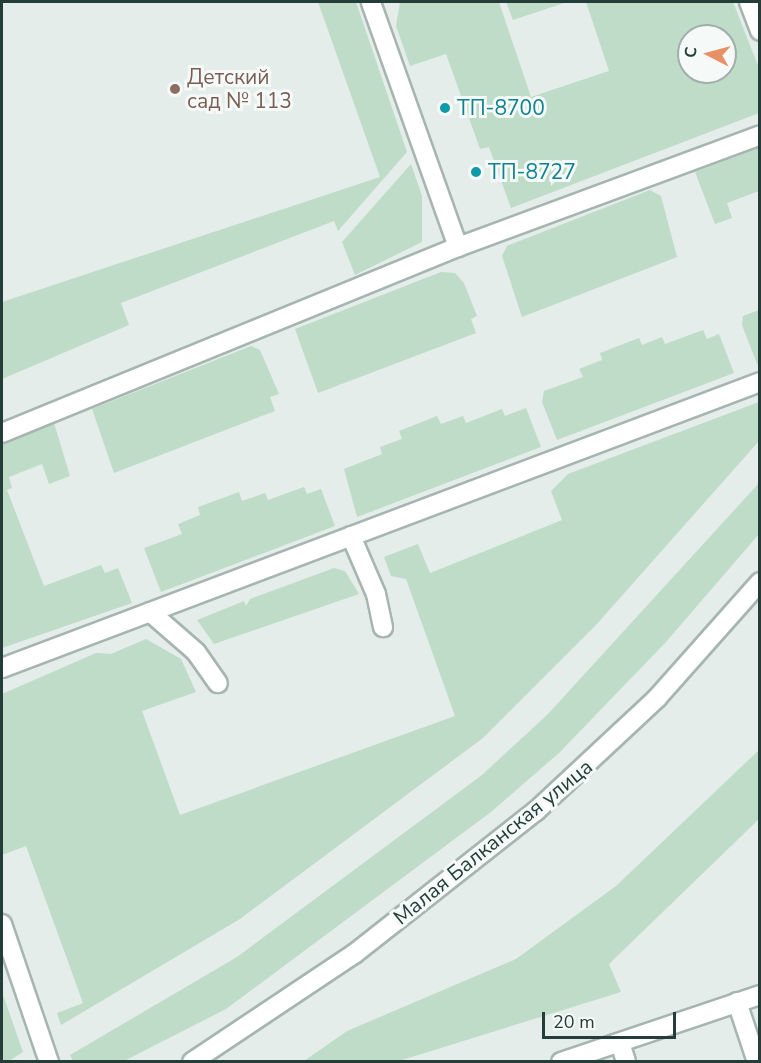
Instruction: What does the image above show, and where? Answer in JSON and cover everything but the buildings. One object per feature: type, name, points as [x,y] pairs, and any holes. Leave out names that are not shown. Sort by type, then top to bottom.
[{"type":"street","points":[[371,2],[458,247]]},
{"type":"street","points":[[749,2],[759,31]]},
{"type":"street","points":[[2,433],[458,247],[759,135]]},
{"type":"street","points":[[2,668],[759,382]]},
{"type":"street","points":[[351,536],[376,594],[383,627]]},
{"type":"street","name":"Малая Балканская улица","points":[[192,1062],[354,954],[527,818],[657,698],[759,582]]},
{"type":"street","points":[[150,612],[196,652],[218,683]]},
{"type":"street","points":[[2,924],[49,1062]]},
{"type":"street","points":[[561,1062],[759,995]]},
{"type":"street","points":[[737,1002],[757,1062]]},
{"type":"street","points":[[620,1043],[626,1062]]},
{"type":"green space","points":[[318,2],[356,2],[407,152],[338,231],[334,221],[121,303],[129,325],[2,379],[2,302],[380,177]]},
{"type":"green space","points":[[400,2],[499,2],[531,97],[609,71],[586,2],[733,2],[759,68],[759,113],[511,208],[489,147],[480,149],[446,54],[410,66],[396,26]]},
{"type":"green space","points":[[506,2],[567,2],[513,20]]},
{"type":"green space","points":[[759,148],[759,191],[727,203],[732,218],[715,224],[695,172]]},
{"type":"green space","points":[[411,164],[422,196],[422,242],[355,275],[342,242]]},
{"type":"green space","points":[[650,190],[661,196],[677,257],[522,317],[502,256],[507,246]]},
{"type":"green space","points":[[441,272],[455,273],[464,283],[477,316],[471,319],[476,333],[318,393],[295,329]]},
{"type":"green space","points":[[759,310],[760,363],[757,364],[742,325],[743,316]]},
{"type":"green space","points":[[703,330],[707,339],[719,334],[734,373],[557,440],[542,402],[544,391],[583,377],[579,369],[602,360],[600,353],[639,338],[642,345],[662,337],[665,344]]},
{"type":"green space","points":[[251,346],[260,350],[279,394],[270,397],[275,411],[114,473],[92,409]]},
{"type":"green space","points":[[759,402],[759,441],[596,625],[483,738],[240,919],[61,1025],[57,1013],[83,1003],[26,846],[2,855],[2,694],[96,653],[111,654],[146,639],[181,659],[196,692],[142,711],[180,815],[455,716],[406,579],[391,576],[384,557],[418,544],[430,573],[562,520],[551,491],[568,474]]},
{"type":"green space","points":[[526,408],[541,447],[357,517],[344,469],[382,454],[380,447],[402,439],[399,431],[437,416],[441,424],[463,416],[466,423],[502,409],[505,416]]},
{"type":"green space","points":[[54,423],[70,476],[49,484],[42,464],[9,477],[12,488],[7,490],[44,586],[101,565],[105,573],[118,568],[132,603],[2,648],[2,444]]},
{"type":"green space","points":[[759,483],[759,534],[666,642],[559,753],[491,812],[226,1009],[124,1061],[73,1061],[70,1055],[237,957],[482,775],[548,714]]},
{"type":"green space","points":[[304,487],[307,494],[321,489],[335,526],[161,592],[144,548],[182,534],[178,524],[200,515],[198,507],[239,492],[242,501],[265,493],[268,500]]},
{"type":"green space","points":[[334,568],[345,571],[359,594],[214,644],[197,620],[244,601],[246,606],[250,599]]},
{"type":"green space","points":[[759,750],[759,819],[609,964],[621,992],[399,1061],[304,1061],[347,1031],[516,959],[616,886]]},
{"type":"green space","points":[[2,992],[23,1052],[9,1061],[2,1061]]},
{"type":"place","name":"Детский сад № 113","points":[[175,89]]},
{"type":"place","name":"ТП-8700","points":[[445,108]]},
{"type":"place","name":"ТП-8727","points":[[476,172]]}]
